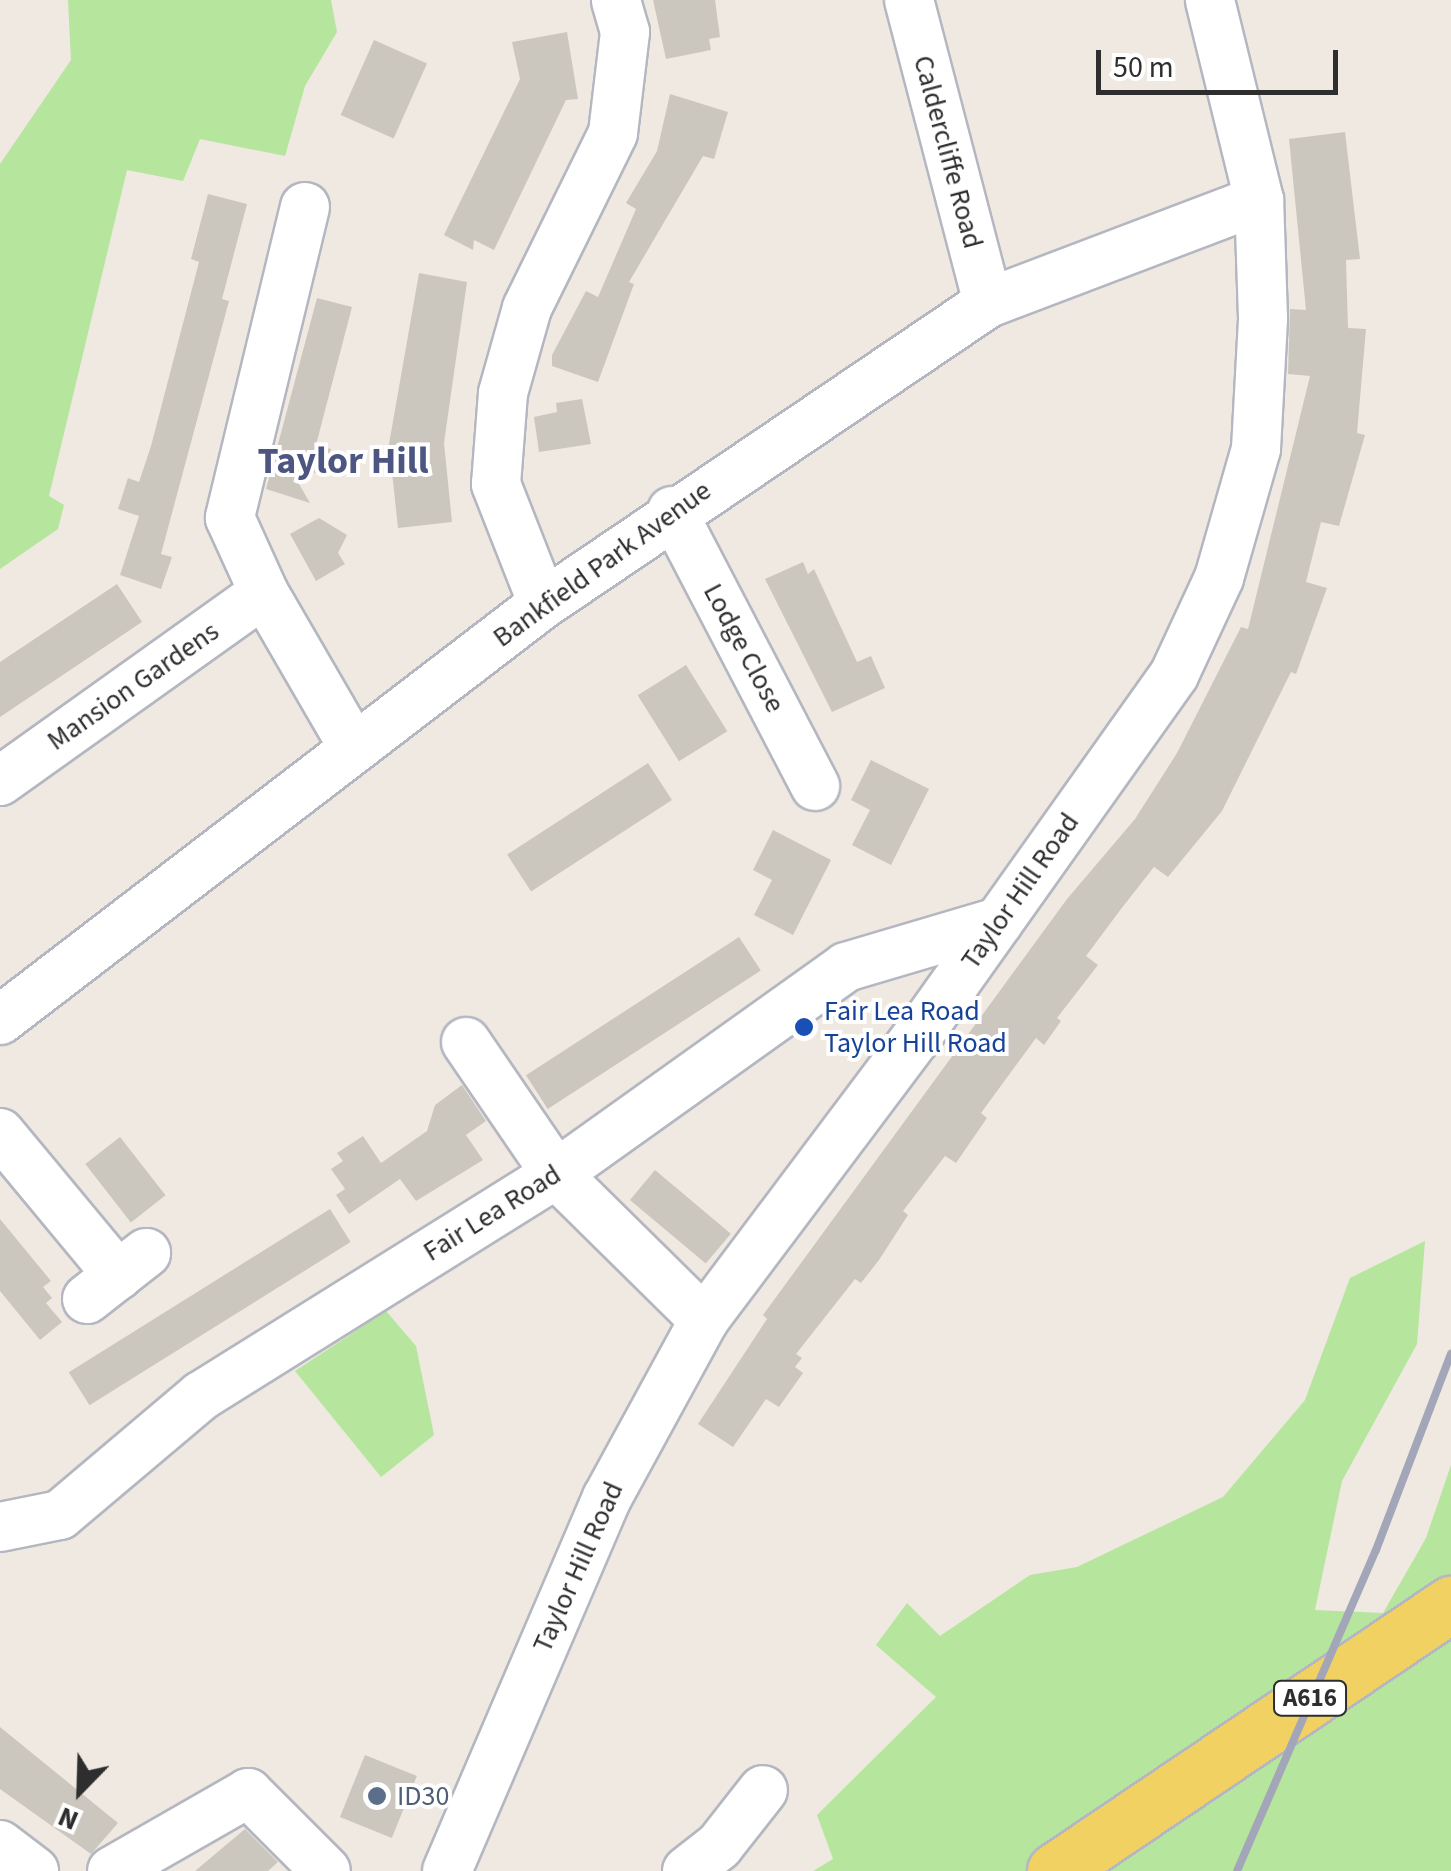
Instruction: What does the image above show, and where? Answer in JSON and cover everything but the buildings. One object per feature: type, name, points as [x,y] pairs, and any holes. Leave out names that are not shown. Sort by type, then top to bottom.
[{"type":"main road","name":"A616","points":[[1055,1871],[1451,1604]]},
{"type":"street","points":[[543,604],[496,484],[504,393],[527,308],[613,133],[625,32],[616,0]]},
{"type":"street","name":"Caldercliffe Road","points":[[908,0],[988,303]]},
{"type":"street","name":"Taylor Hill Road","points":[[447,1871],[608,1498],[704,1320],[998,922],[1174,675],[1219,578],[1256,449],[1263,318],[1259,200],[1210,0]]},
{"type":"street","name":"Bankfield Park Avenue","points":[[0,1020],[543,604],[672,511],[988,303],[1259,200]]},
{"type":"street","points":[[305,207],[231,500],[234,533],[264,593],[354,748]]},
{"type":"street","name":"Lodge Close","points":[[672,511],[816,786]]},
{"type":"street","name":"Mansion Gardens","points":[[7,788],[264,593]]},
{"type":"street","name":"Fair Lea Road","points":[[0,1526],[60,1515],[201,1396],[556,1174],[846,966],[998,922]]},
{"type":"street","points":[[466,1042],[556,1174],[704,1320]]},
{"type":"street","points":[[0,1132],[117,1276]]},
{"type":"street","points":[[687,1871],[719,1846],[763,1790]]},
{"type":"street","points":[[112,1871],[248,1793],[326,1871]]},
{"type":"street","points":[[0,1845],[34,1871]]},
{"type":"green space","points":[[68,0],[331,0],[337,32],[305,86],[285,156],[200,139],[183,181],[127,170],[49,496],[64,505],[58,529],[0,569],[0,164],[71,60]]},
{"type":"green space","points":[[1425,1241],[1417,1344],[1342,1481],[1315,1610],[1383,1613],[1426,1538],[1451,1465],[1451,1871],[813,1871],[833,1859],[817,1815],[936,1697],[876,1645],[907,1603],[940,1636],[1030,1575],[1077,1567],[1223,1497],[1305,1400],[1350,1278]]},
{"type":"green space","points":[[386,1311],[416,1346],[434,1435],[381,1477],[295,1371]]},
{"type":"railway","points":[[1237,1871],[1376,1550],[1451,1354]]},
{"type":"place","name":"Fair Lea Road Taylor Hill Road","points":[[804,1027]]},
{"type":"place","name":"ID30","points":[[377,1796]]},
{"type":"district","name":"Taylor Hill","points":[[343,462]]}]
